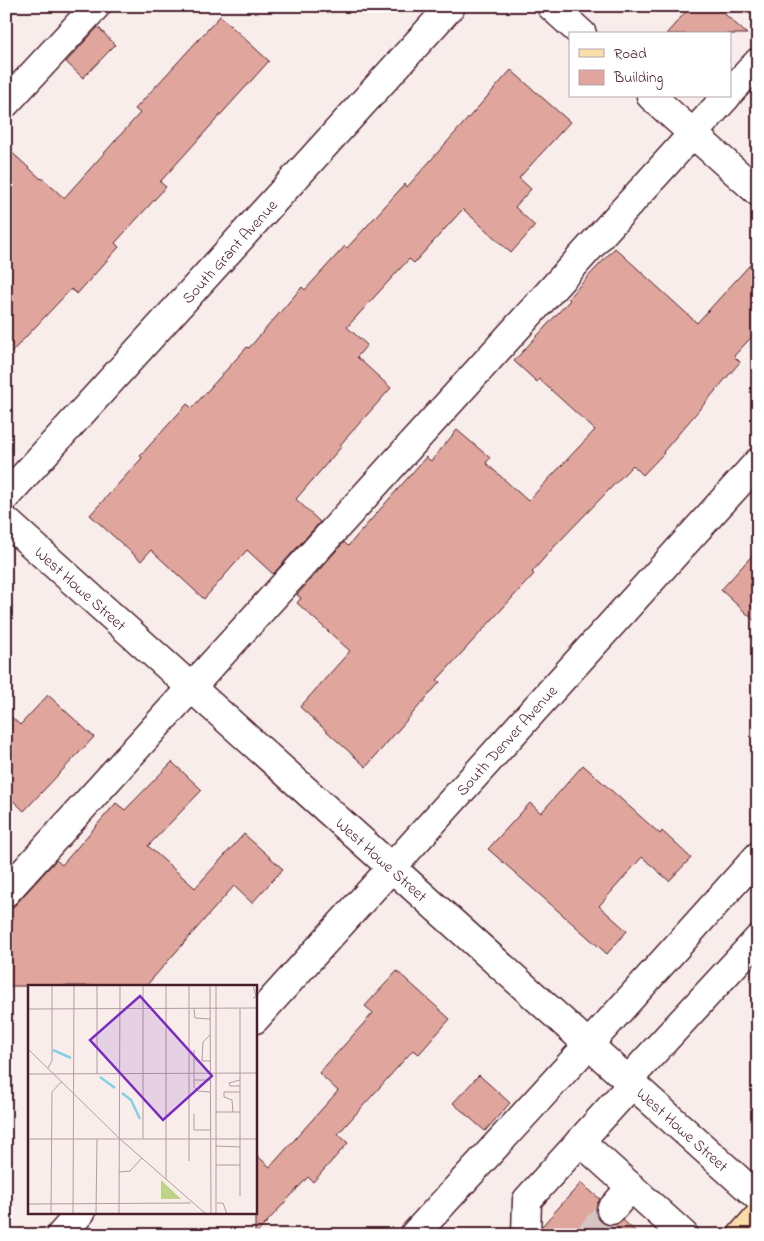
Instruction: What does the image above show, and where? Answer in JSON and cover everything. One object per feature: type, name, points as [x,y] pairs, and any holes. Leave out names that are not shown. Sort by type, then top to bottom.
[{"type":"main road","points":[[742,1235],[758,1217]]},
{"type":"street","points":[[6,103],[96,6]]},
{"type":"street","name":"South Grant Avenue","points":[[6,496],[451,6]]},
{"type":"street","points":[[551,6],[580,32]]},
{"type":"street","points":[[732,90],[758,62]]},
{"type":"street","points":[[653,98],[758,192]]},
{"type":"street","points":[[6,892],[725,98]]},
{"type":"street","name":"South Denver Avenue","points":[[256,1018],[758,462]]},
{"type":"street","name":"West Howe Street","points":[[6,521],[758,1197]]},
{"type":"street","points":[[414,1235],[758,856]]},
{"type":"street","points":[[526,1235],[527,1200],[758,939]]},
{"type":"street","points":[[580,1141],[631,1188],[666,1229]]},
{"type":"street","points":[[611,1210],[631,1188]]},
{"type":"street","points":[[61,1235],[79,1214]]},
{"type":"building","points":[[691,6],[716,6],[747,34],[732,34],[732,32],[668,32]]},
{"type":"building","points":[[220,16],[269,61],[160,182],[166,187],[115,243],[119,247],[77,294],[71,289],[6,358],[6,147],[64,198],[140,113],[135,109]]},
{"type":"building","points":[[98,27],[115,45],[83,78],[66,62]]},
{"type":"building","points":[[511,70],[570,122],[519,178],[531,189],[515,207],[535,226],[511,253],[463,209],[414,263],[409,259],[347,327],[367,345],[357,357],[391,388],[340,445],[342,446],[296,499],[320,522],[273,574],[247,550],[204,599],[151,550],[141,561],[90,515],[142,458],[140,456],[187,404],[192,408],[247,347],[249,348],[302,287],[305,290],[345,246],[347,248],[405,184],[407,187]]},
{"type":"building","points":[[615,248],[697,323],[758,256],[758,330],[734,356],[740,362],[664,453],[643,475],[633,465],[553,548],[532,572],[534,574],[437,680],[440,682],[366,767],[300,707],[350,651],[297,603],[301,598],[297,595],[344,542],[348,546],[426,457],[431,461],[457,430],[490,458],[486,463],[528,501],[595,430],[539,379],[537,382],[514,361],[570,300],[568,298]]},
{"type":"building","points":[[758,549],[758,624],[721,590]]},
{"type":"building","points":[[48,695],[94,737],[24,811],[6,794],[6,712],[20,725]]},
{"type":"building","points":[[172,762],[202,790],[148,846],[195,888],[244,834],[283,869],[252,903],[234,886],[147,985],[6,986],[6,915],[56,860],[62,865],[116,803],[125,810]]},
{"type":"building","points":[[583,765],[660,834],[662,831],[691,858],[669,881],[642,857],[599,906],[627,931],[607,954],[488,849],[530,803],[541,813]]},
{"type":"building","points":[[397,971],[450,1019],[419,1054],[413,1050],[338,1134],[348,1143],[313,1182],[308,1177],[255,1235],[256,1155],[270,1167],[338,1091],[319,1073],[373,1013],[365,1006]]},
{"type":"building","points":[[479,1075],[510,1103],[485,1131],[453,1103]]},
{"type":"building","points":[[581,1183],[600,1199],[596,1208],[596,1215],[600,1221],[608,1225],[617,1225],[623,1220],[639,1235],[542,1235],[542,1226]]},
{"type":"tunnel","points":[[590,1235],[611,1210]]}]
